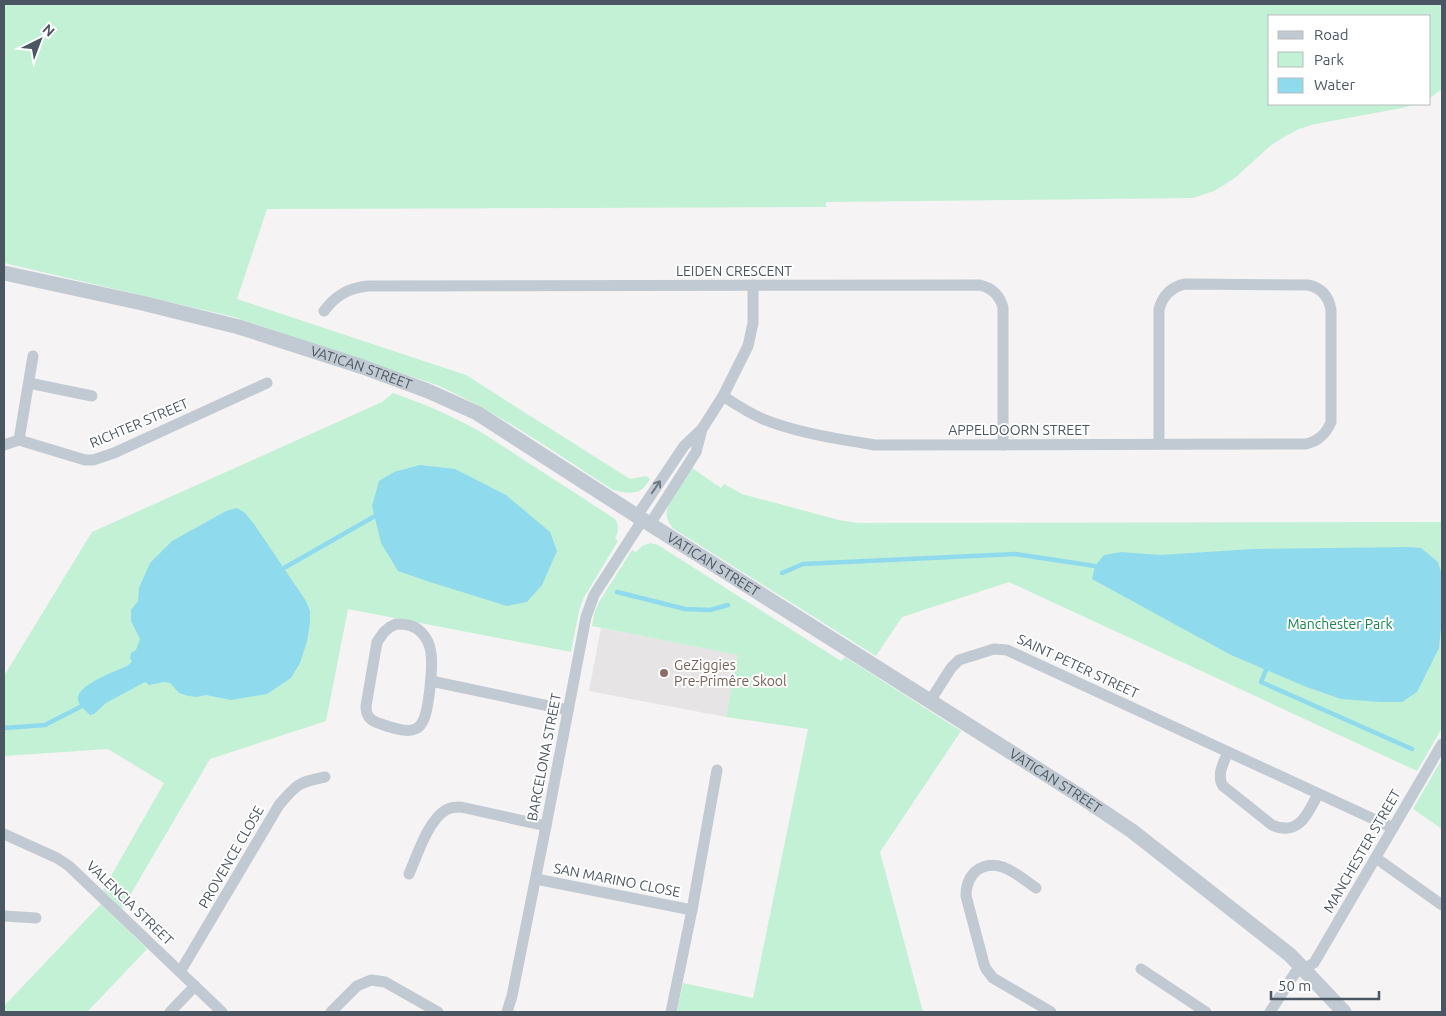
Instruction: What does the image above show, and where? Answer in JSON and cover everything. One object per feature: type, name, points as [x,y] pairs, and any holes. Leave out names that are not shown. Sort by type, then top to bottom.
[{"type":"street","name":"VATICAN STREET","points":[[4,273],[142,303],[239,327],[363,367],[428,391],[477,413],[1132,831],[1283,949],[1304,968],[1344,1012]]},
{"type":"street","name":"APPELDOORN STREET","points":[[723,396],[762,419],[804,431],[875,445],[1306,444],[1323,436],[1331,422],[1331,310],[1328,298],[1324,293],[1308,285],[1185,284],[1177,286],[1165,295],[1159,309],[1159,444]]},
{"type":"street","name":"LEIDEN CRESCENT","points":[[324,311],[330,303],[345,292],[368,286],[980,285],[992,289],[999,298],[1002,308],[1003,445]]},
{"type":"street","name":"BARCELONA STREET","points":[[507,1012],[536,879],[586,618],[591,602],[643,520],[684,446],[702,429],[723,396],[748,346],[753,323],[753,286]]},
{"type":"street","points":[[4,445],[19,440],[33,356]]},
{"type":"street","points":[[28,383],[92,396]]},
{"type":"street","name":"RICHTER STREET","points":[[19,440],[78,459],[93,460],[114,453],[267,383]]},
{"type":"street","points":[[396,624],[413,626],[427,640],[431,653],[431,681],[424,720],[417,729],[405,730],[380,724],[373,721],[366,713],[377,642],[384,632],[396,624]]},
{"type":"street","name":"SAINT PETER STREET","points":[[930,701],[956,663],[963,658],[994,649],[1002,649],[1393,828]]},
{"type":"street","points":[[431,681],[568,710]]},
{"type":"street","name":"MANCHESTER STREET","points":[[1270,1012],[1295,973],[1314,963],[1442,744]]},
{"type":"street","points":[[1228,752],[1220,777],[1222,786],[1272,825],[1289,828],[1299,824],[1318,794]]},
{"type":"street","name":"SAN MARINO CLOSE","points":[[671,1012],[692,910],[717,770]]},
{"type":"street","name":"PROVENCE CLOSE","points":[[180,972],[279,806],[298,785],[309,780],[325,777]]},
{"type":"street","points":[[409,874],[435,820],[447,809],[461,807],[546,826]]},
{"type":"street","name":"VALENCIA STREET","points":[[4,834],[57,858],[69,866],[222,1012]]},
{"type":"street","points":[[1376,858],[1442,905]]},
{"type":"street","points":[[1036,888],[1005,867],[991,865],[984,866],[972,875],[966,889],[966,896],[984,964],[989,974],[1051,1012]]},
{"type":"street","name":"SAN MARINO CLOSE","points":[[536,879],[692,910]]},
{"type":"street","points":[[4,916],[36,918]]},
{"type":"street","points":[[1141,969],[1206,1012]]},
{"type":"street","points":[[331,1012],[356,986],[371,980],[385,982],[438,1012]]},
{"type":"street","points":[[170,1012],[195,986]]},
{"type":"shaded area","name":"GeZiggies Pre-Primêre Skool","points":[[601,628],[739,655],[726,717],[589,691]]},
{"type":"green space","points":[[4,4],[1442,4],[1442,89],[1431,97],[1431,15],[1268,15],[1268,105],[1414,105],[1315,124],[1299,129],[1270,146],[1236,177],[1224,185],[1214,191],[1193,198],[826,202],[826,207],[267,209],[237,299],[466,375],[630,479],[646,476],[650,479],[647,485],[639,491],[630,493],[613,490],[505,421],[437,385],[234,317],[4,263]]},
{"type":"green space","points":[[393,393],[440,411],[484,434],[615,519],[618,528],[615,538],[618,541],[583,599],[571,652],[348,609],[326,721],[210,759],[122,909],[103,890],[164,783],[108,749],[4,756],[4,676],[92,532],[382,402]]},
{"type":"green space","name":"Manchester Park","points":[[692,468],[721,488],[724,484],[742,494],[839,520],[858,523],[1442,522],[1442,728],[1417,771],[1009,582],[902,617],[876,656],[674,529],[667,519],[667,509]]},
{"type":"green space","points":[[650,543],[658,545],[841,661],[845,657],[961,731],[880,852],[923,1012],[677,1011],[683,983],[753,998],[808,729],[726,717],[738,655],[592,626],[599,602],[632,550],[636,552],[642,546]]},
{"type":"green space","points":[[1442,759],[1442,829],[1413,809]]},
{"type":"green space","points":[[101,904],[147,949],[87,1012],[4,1012],[4,1006]]},
{"type":"water","points":[[420,465],[455,469],[506,495],[550,532],[557,551],[542,585],[527,602],[507,606],[398,571],[381,543],[372,506],[379,481],[394,472]]},
{"type":"water","points":[[237,508],[245,513],[254,524],[306,601],[310,611],[307,641],[300,663],[291,678],[267,694],[231,700],[206,695],[189,696],[179,693],[170,683],[164,682],[149,685],[145,682],[106,703],[94,714],[90,715],[81,706],[78,700],[79,694],[98,679],[132,662],[130,658],[131,653],[136,650],[140,639],[131,621],[131,610],[138,601],[139,588],[150,563],[172,541],[226,511]]},
{"type":"water","points":[[1421,548],[1438,562],[1442,576],[1442,618],[1439,648],[1417,692],[1402,702],[1341,699],[1304,686],[1231,655],[1092,579],[1095,566],[1104,555],[1121,552],[1160,555],[1253,549]]},
{"type":"waterway","points":[[284,568],[375,516]]},
{"type":"waterway","points":[[782,573],[803,564],[1015,554],[1095,566]]},
{"type":"waterway","points":[[617,592],[685,609],[710,610],[728,605]]},
{"type":"waterway","points":[[1266,670],[1261,682],[1412,749]]},
{"type":"waterway","points":[[4,728],[45,725],[82,706]]},
{"type":"place","name":"GeZiggies Pre-Primêre Skool","points":[[664,673]]}]
